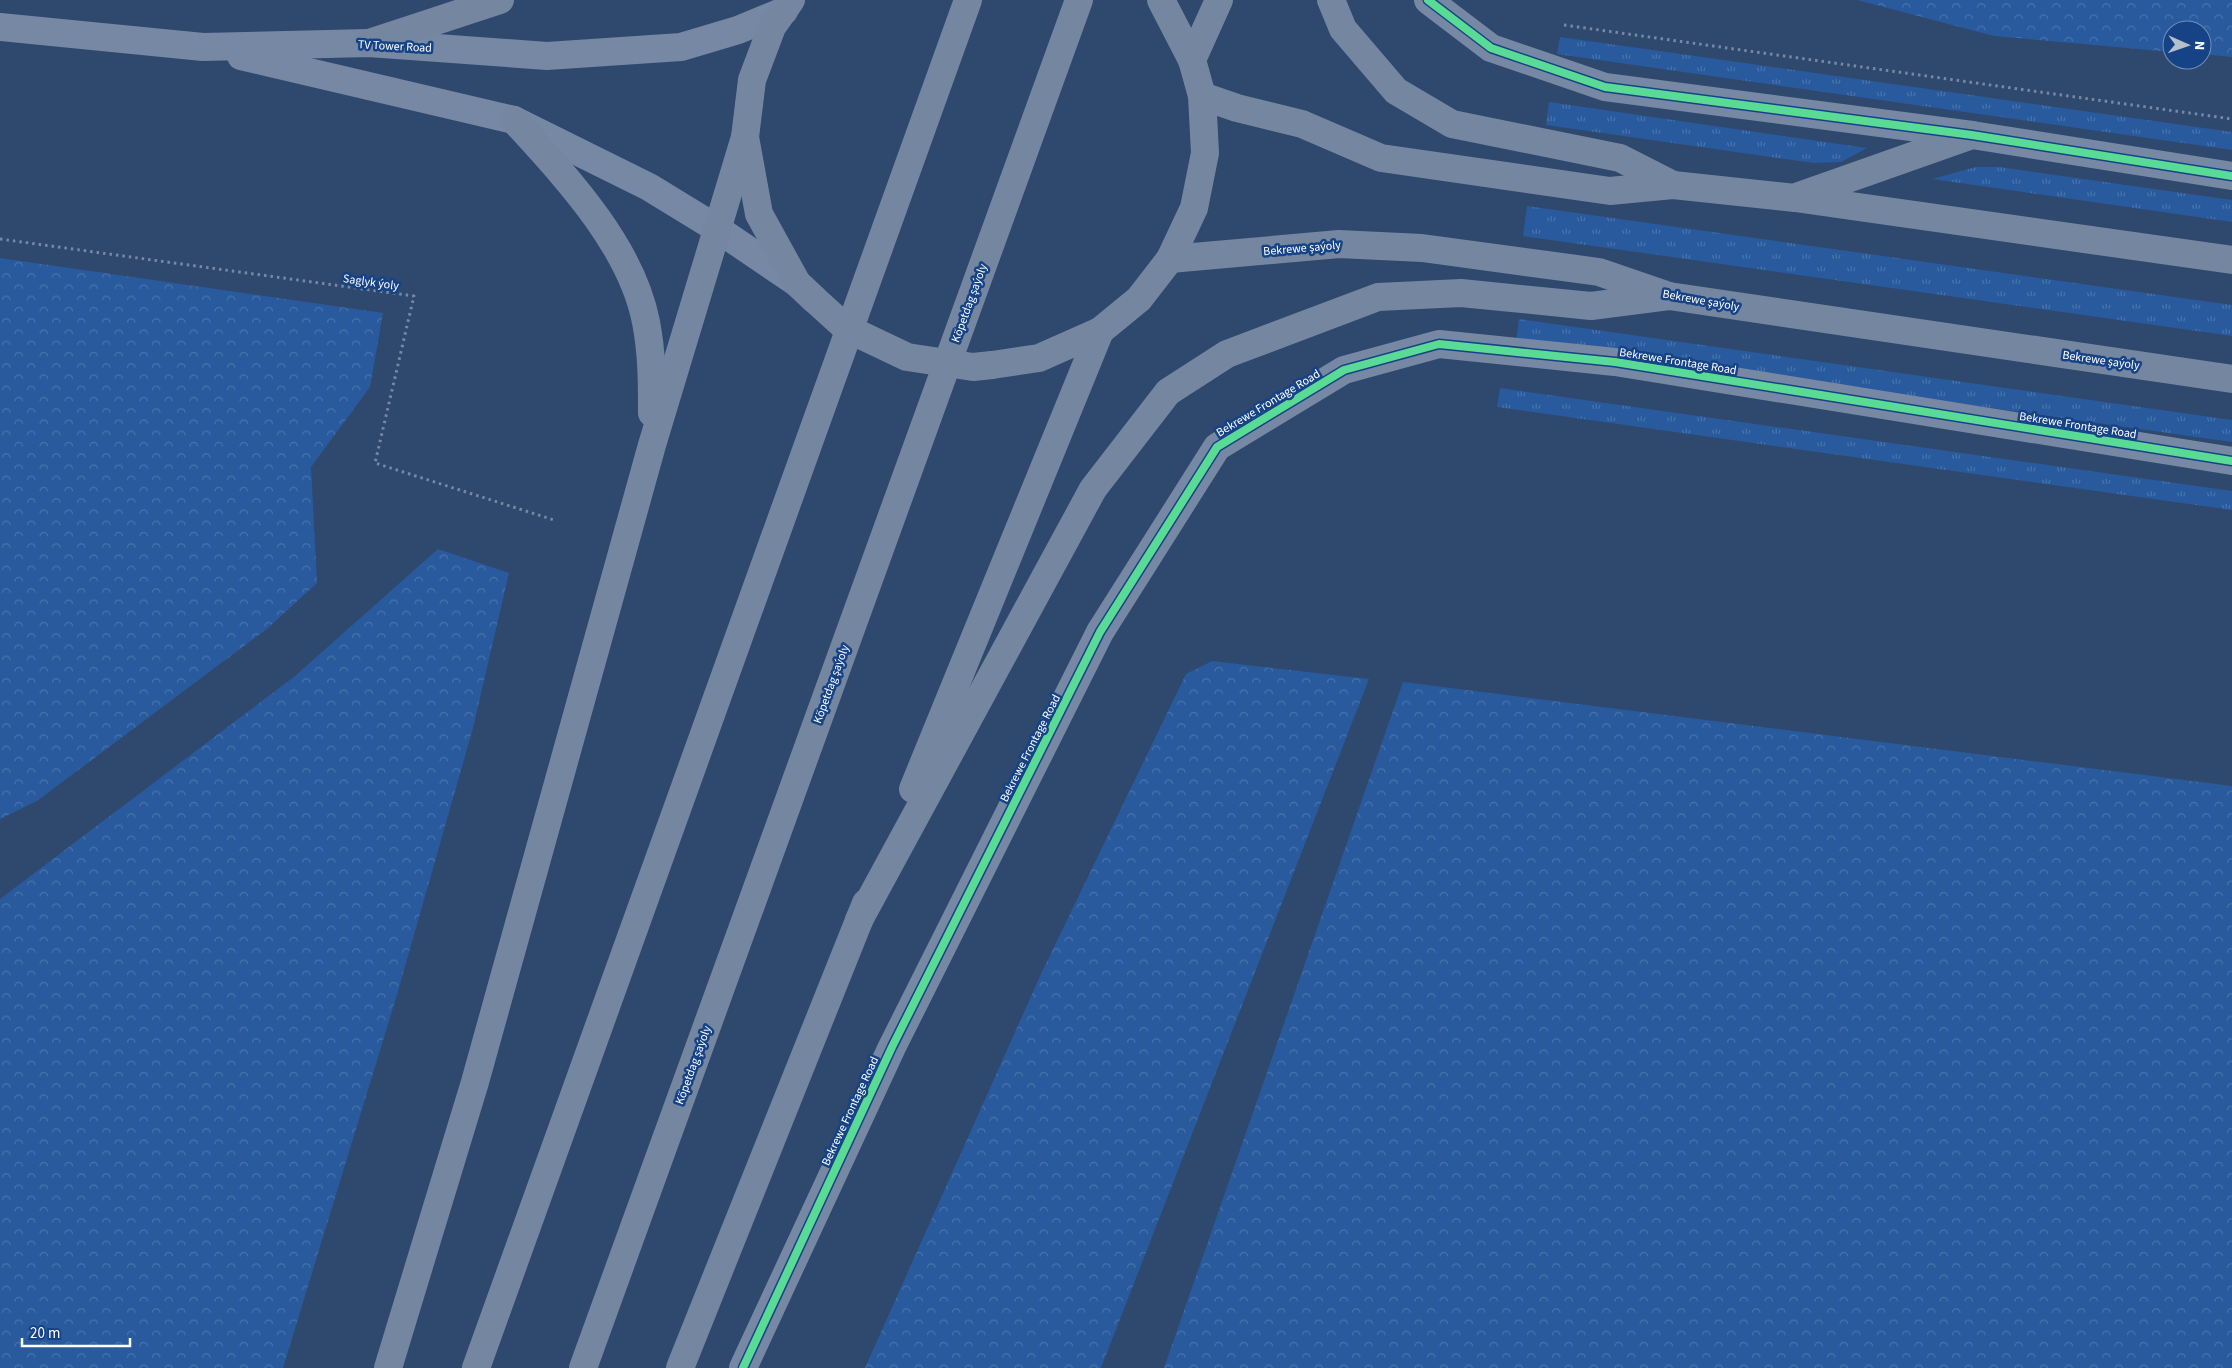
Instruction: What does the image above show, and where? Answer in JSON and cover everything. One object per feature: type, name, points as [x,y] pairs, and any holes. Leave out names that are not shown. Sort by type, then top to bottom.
[{"type":"main road","points":[[368,43],[500,0]]},
{"type":"main road","points":[[476,1368],[968,0]]},
{"type":"main road","name":"Köpetdag şaýoly","points":[[584,1368],[1079,0]]},
{"type":"main road","points":[[745,137],[759,214],[805,291],[846,328],[907,357],[972,367],[1039,358],[1100,331],[1139,298],[1170,259],[1194,208],[1205,153],[1202,96],[1192,60],[1161,0]]},
{"type":"main road","points":[[1192,60],[1219,0]]},
{"type":"main road","points":[[1331,0],[1343,28],[1396,91],[1452,124],[1620,158],[1673,186]]},
{"type":"main road","points":[[388,1368],[475,1082],[652,445],[745,137],[752,80],[772,26],[787,5]]},
{"type":"main road","points":[[1202,96],[1302,124],[1381,158],[1610,191],[1673,186],[1795,198],[2232,260]]},
{"type":"main road","points":[[514,120],[568,180],[627,267],[645,320],[652,365],[652,445]]},
{"type":"main road","points":[[1795,198],[1972,136]]},
{"type":"main road","name":"Bekrewe şaýoly","points":[[1170,259],[1339,244],[1422,248],[1599,272],[1669,296],[2232,380]]},
{"type":"main road","points":[[859,920],[1093,489],[1168,392],[1227,354],[1378,296],[1461,293],[1591,306],[1669,296]]},
{"type":"main road","points":[[680,1368],[859,920],[1100,331]]},
{"type":"street","points":[[1428,0],[1491,48],[1605,87],[1972,136],[2232,176]]},
{"type":"street","name":"TV Tower Road","points":[[0,27],[203,47],[368,43],[547,56],[680,47],[738,30],[787,5]]},
{"type":"street","points":[[203,47],[514,120],[638,180],[716,228],[805,291]]},
{"type":"street","name":"Bekrewe Frontage Road","points":[[743,1368],[892,1047],[1100,632],[1217,447],[1225,442],[1344,370],[1439,344],[1616,362],[2232,461]]},
{"type":"path","points":[[1564,25],[2232,119]]},
{"type":"green space","points":[[1857,0],[2232,0],[2232,57],[2212,55],[2212,20],[2162,20],[2162,51],[1994,36]]},
{"type":"green space","points":[[1560,37],[2232,132],[2232,150],[1557,54]]},
{"type":"green space","points":[[1549,102],[1867,148],[1841,162],[1814,163],[1546,125]]},
{"type":"green space","points":[[1976,167],[1999,167],[2232,200],[2232,222],[1932,179]]},
{"type":"green space","points":[[1527,206],[2232,305],[2232,336],[1523,236]]},
{"type":"green space","points":[[0,258],[383,313],[370,387],[311,467],[317,583],[268,628],[37,801],[0,819]]},
{"type":"green space","points":[[1519,319],[2232,420],[2232,442],[1516,341]]},
{"type":"green space","points":[[1500,388],[2232,491],[2232,510],[1497,407]]},
{"type":"green space","points":[[438,549],[509,573],[473,728],[396,998],[283,1368],[0,1368],[0,899],[295,676]]},
{"type":"green space","points":[[1212,661],[1369,679],[1101,1368],[865,1368],[1041,974],[1186,674]]},
{"type":"green space","points":[[1403,682],[2232,786],[2232,1368],[1164,1368]]},
{"type":"cycle path","points":[[1428,0],[1491,48],[1605,87],[1972,135],[2232,176]]},
{"type":"cycle path","points":[[743,1368],[892,1047],[1100,632],[1217,447],[1344,370],[1439,344],[1615,362],[2232,461]]}]
